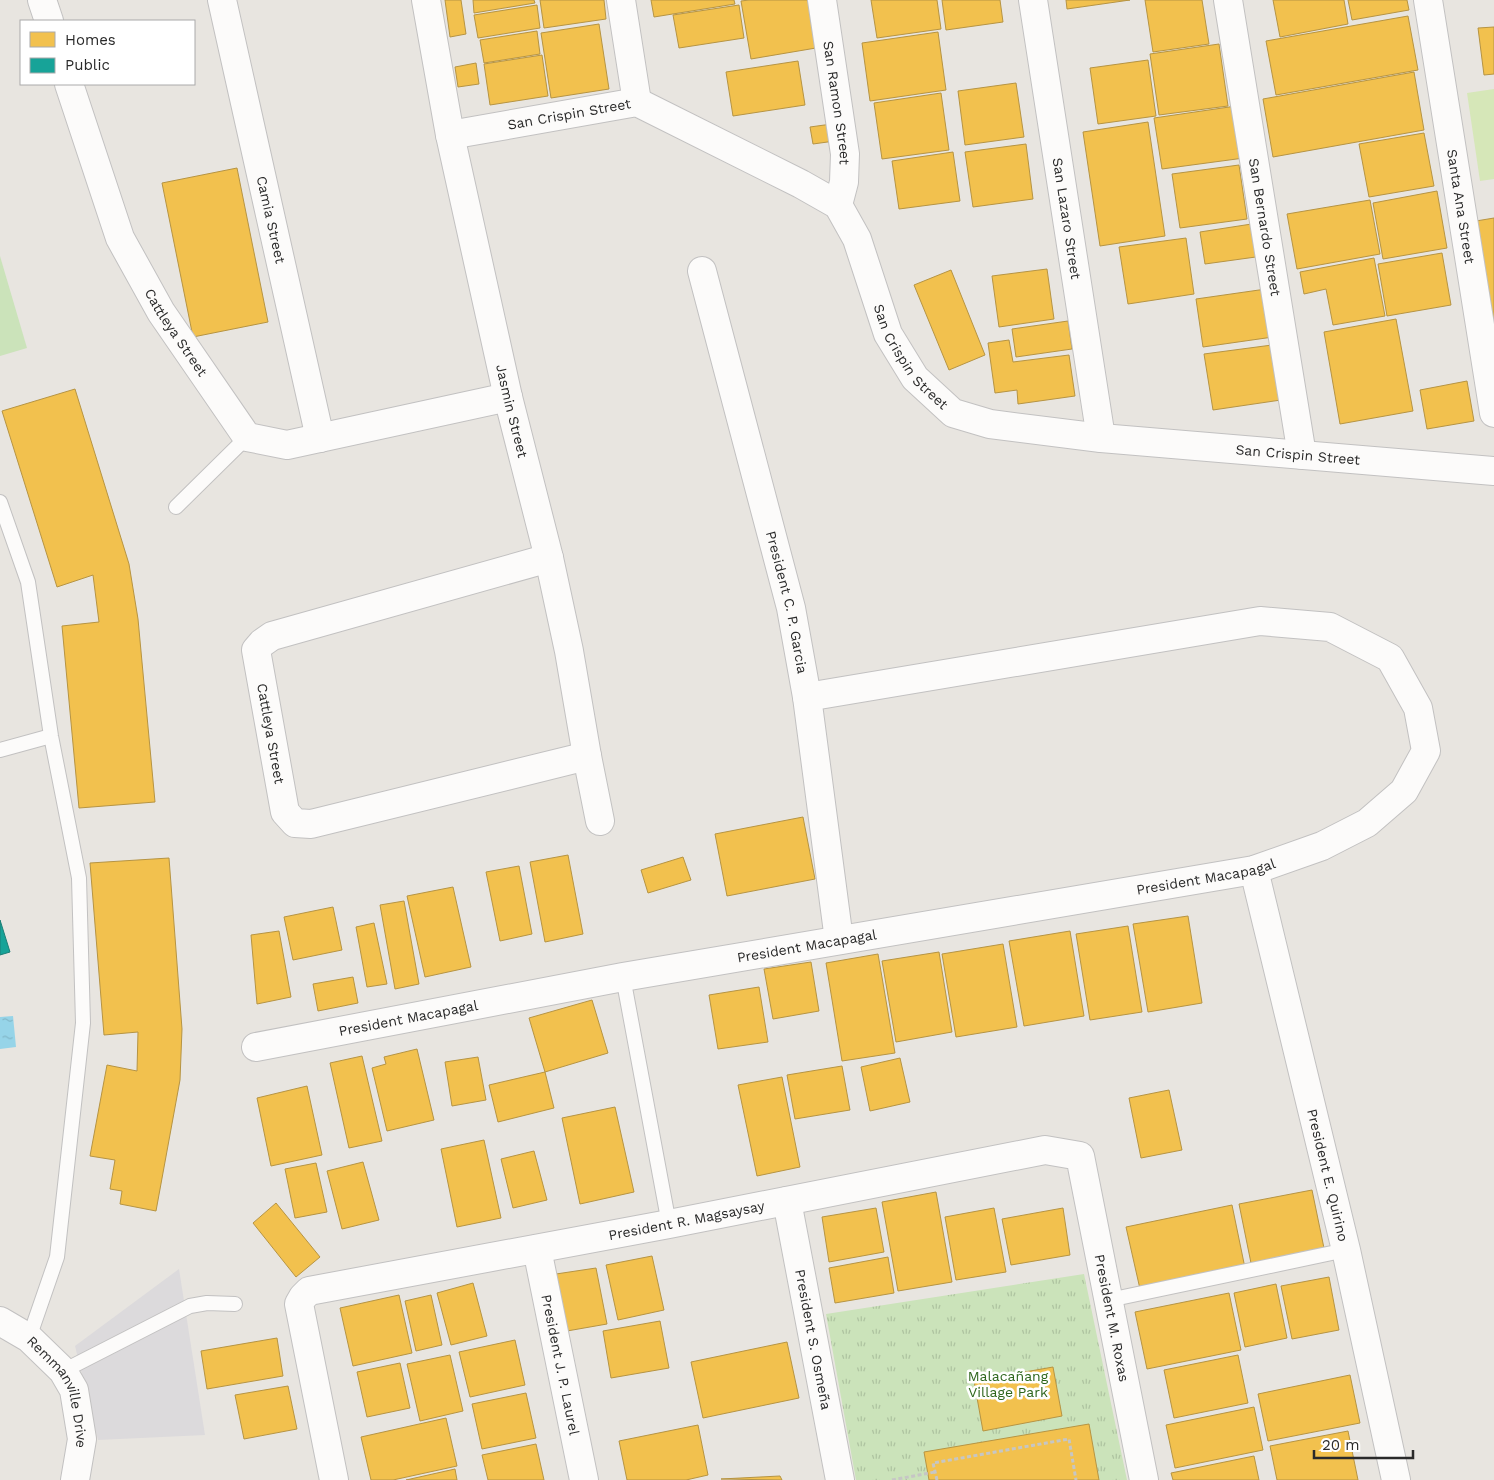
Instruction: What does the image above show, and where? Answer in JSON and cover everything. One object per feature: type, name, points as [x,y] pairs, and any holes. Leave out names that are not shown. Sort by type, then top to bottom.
[{"type":"street","points":[[42,0],[49,20]]},
{"type":"street","name":"Camia Street","points":[[222,0],[320,438]]},
{"type":"street","name":"Jasmin Street","points":[[426,0],[450,136],[508,397],[549,558],[569,651],[586,756],[600,821]]},
{"type":"street","points":[[621,0],[637,102]]},
{"type":"street","name":"San Ramon Street","points":[[822,0],[846,154],[844,182],[838,205]]},
{"type":"street","name":"San Lazaro Street","points":[[1032,0],[1101,438]]},
{"type":"street","name":"San Bernardo Street","points":[[1228,0],[1302,455]]},
{"type":"street","name":"Santa Ana Street","points":[[1428,0],[1494,413]]},
{"type":"street","name":"Cattleya Street","points":[[69,85],[120,238],[161,312],[247,436]]},
{"type":"street","name":"San Crispin Street","points":[[450,136],[637,102],[801,184],[838,205],[858,238],[888,334],[915,378],[953,413],[990,424],[1101,438],[1494,471]]},
{"type":"street","name":"President C. P. Garcia","points":[[702,271],[790,608],[807,697],[839,940]]},
{"type":"street","points":[[247,436],[287,445],[508,397]]},
{"type":"street","name":"Cattleya Street","points":[[549,558],[272,636],[262,643],[256,650],[285,812],[296,823],[311,824],[586,756]]},
{"type":"street","name":"President Macapagal","points":[[256,1047],[623,977],[1254,870],[1322,846],[1367,823],[1404,791],[1426,751],[1418,708],[1390,658],[1330,627],[1260,621],[807,697]]},
{"type":"street","name":"President E. Quirino","points":[[1254,870],[1346,1250],[1396,1480]]},
{"type":"street","name":"President R. Magsaysay","points":[[334,1480],[299,1304],[309,1291],[669,1224],[1045,1150],[1080,1156]]},
{"type":"street","name":"President M. Roxas","points":[[1080,1156],[1144,1480]]},
{"type":"street","name":"President S. Osmeña","points":[[787,1201],[840,1480]]},
{"type":"street","name":"President J. P. Laurel","points":[[537,1248],[584,1480]]},
{"type":"street","name":"Remmanville Drive","points":[[0,1321],[29,1338],[63,1372],[74,1390],[82,1440],[75,1480]]},
{"type":"lane","points":[[176,506],[247,436]]},
{"type":"lane","points":[[0,502],[28,582],[51,736],[79,878],[83,1023],[57,1257],[29,1338]]},
{"type":"lane","points":[[0,750],[51,736]]},
{"type":"lane","points":[[623,977],[669,1224]]},
{"type":"lane","points":[[1109,1300],[1346,1250]]},
{"type":"lane","points":[[63,1372],[190,1306],[207,1303],[235,1304]]},
{"type":"path","points":[[937,1480],[933,1463],[1069,1439],[1076,1480]]},
{"type":"path","points":[[892,1480],[935,1472]]},
{"type":"shaded area","points":[[179,1269],[205,1435],[98,1440],[75,1346]]},
{"type":"green space","points":[[1494,89],[1494,179],[1480,181],[1467,93]]},
{"type":"green space","points":[[0,256],[27,348],[0,356]]},
{"type":"green space","name":"Malacañang Village Park","points":[[1084,1274],[1127,1480],[856,1480],[826,1314]]},
{"type":"water","points":[[13,1016],[16,1047],[0,1049],[0,1017]]},
{"type":"building: Homes","points":[[445,0],[461,0],[466,34],[450,37]]},
{"type":"building: Homes","points":[[473,0],[534,0],[535,3],[474,13]]},
{"type":"building: Homes","points":[[540,0],[604,0],[606,19],[544,28]]},
{"type":"building: Homes","points":[[651,0],[734,0],[735,4],[654,17]]},
{"type":"building: Homes","points":[[808,0],[816,48],[751,59],[741,1]]},
{"type":"building: Homes","points":[[871,0],[937,0],[941,29],[877,38]]},
{"type":"building: Homes","points":[[942,0],[1000,0],[1003,22],[946,30]]},
{"type":"building: Homes","points":[[1066,0],[1130,0],[1067,9]]},
{"type":"building: Homes","points":[[1145,0],[1202,0],[1209,44],[1153,52]]},
{"type":"building: Homes","points":[[1273,0],[1344,0],[1348,24],[1280,37]]},
{"type":"building: Homes","points":[[1348,0],[1407,0],[1409,10],[1352,20]]},
{"type":"building: Homes","points":[[537,5],[540,28],[478,38],[474,15]]},
{"type":"building: Homes","points":[[739,5],[744,38],[679,48],[673,15]]},
{"type":"building: Homes","points":[[1408,16],[1418,70],[1276,95],[1266,41]]},
{"type":"building: Homes","points":[[599,24],[609,89],[551,98],[541,33]]},
{"type":"building: Homes","points":[[1494,27],[1494,74],[1484,75],[1478,28]]},
{"type":"building: Homes","points":[[537,31],[540,54],[484,63],[480,40]]},
{"type":"building: Homes","points":[[938,32],[946,90],[870,101],[862,43]]},
{"type":"building: Homes","points":[[1219,44],[1228,106],[1159,115],[1150,54]]},
{"type":"building: Homes","points":[[542,55],[548,96],[490,105],[484,64]]},
{"type":"building: Homes","points":[[1148,60],[1156,116],[1098,124],[1090,68]]},
{"type":"building: Homes","points":[[798,61],[805,105],[733,116],[726,72]]},
{"type":"building: Homes","points":[[476,63],[479,84],[458,87],[455,67]]},
{"type":"building: Homes","points":[[1414,72],[1424,130],[1273,157],[1263,99]]},
{"type":"building: Homes","points":[[1016,83],[1024,137],[965,145],[958,91]]},
{"type":"building: Homes","points":[[941,93],[949,150],[882,159],[874,103]]},
{"type":"building: Homes","points":[[1236,106],[1244,158],[1162,169],[1154,118]]},
{"type":"building: Homes","points":[[1148,122],[1165,236],[1100,246],[1083,132]]},
{"type":"building: Homes","points":[[839,123],[842,140],[813,144],[810,127]]},
{"type":"building: Homes","points":[[1424,133],[1434,186],[1369,197],[1359,144]]},
{"type":"building: Homes","points":[[1026,144],[1033,199],[973,207],[965,152]]},
{"type":"building: Homes","points":[[953,152],[960,201],[899,209],[892,161]]},
{"type":"building: Homes","points":[[1239,165],[1247,219],[1180,228],[1172,174]]},
{"type":"building: Homes","points":[[237,168],[268,322],[193,337],[162,183]]},
{"type":"building: Homes","points":[[1437,191],[1447,248],[1383,259],[1373,203]]},
{"type":"building: Homes","points":[[1370,200],[1380,254],[1297,269],[1287,214]]},
{"type":"building: Homes","points":[[1494,218],[1494,329],[1476,221]]},
{"type":"building: Homes","points":[[1258,223],[1263,256],[1205,264],[1200,232]]},
{"type":"building: Homes","points":[[1186,238],[1194,294],[1128,304],[1119,247]]},
{"type":"building: Homes","points":[[1442,253],[1451,305],[1387,316],[1378,264]]},
{"type":"building: Homes","points":[[1374,258],[1385,316],[1333,325],[1326,289],[1304,294],[1300,272]]},
{"type":"building: Homes","points":[[1047,269],[1054,319],[999,327],[992,276]]},
{"type":"building: Homes","points":[[951,270],[985,355],[949,370],[914,285]]},
{"type":"building: Homes","points":[[1266,289],[1273,337],[1203,347],[1196,299]]},
{"type":"building: Homes","points":[[1396,319],[1413,411],[1340,424],[1324,332]]},
{"type":"building: Homes","points":[[1068,321],[1072,349],[1016,357],[1012,329]]},
{"type":"building: Homes","points":[[1009,340],[1013,362],[1069,355],[1075,396],[1018,404],[1017,390],[995,393],[988,343]]},
{"type":"building: Homes","points":[[1272,345],[1281,400],[1213,410],[1204,354]]},
{"type":"building: Homes","points":[[1467,381],[1474,421],[1427,429],[1420,390]]},
{"type":"building: Homes","points":[[75,389],[129,564],[138,619],[155,802],[79,808],[62,626],[99,622],[93,575],[57,587],[2,411]]},
{"type":"building: Homes","points":[[803,817],[815,879],[727,896],[715,834]]},
{"type":"building: Homes","points":[[568,855],[583,934],[545,942],[530,862]]},
{"type":"building: Homes","points":[[683,857],[691,880],[648,893],[641,870]]},
{"type":"building: Homes","points":[[169,858],[182,1029],[180,1080],[156,1211],[120,1204],[122,1191],[110,1189],[115,1160],[90,1156],[107,1065],[137,1071],[138,1032],[104,1035],[90,863]]},
{"type":"building: Homes","points":[[519,866],[532,934],[500,941],[486,872]]},
{"type":"building: Homes","points":[[453,887],[471,967],[425,977],[407,896]]},
{"type":"building: Homes","points":[[404,901],[419,984],[395,989],[380,905]]},
{"type":"building: Homes","points":[[333,907],[342,950],[293,960],[284,917]]},
{"type":"building: Homes","points":[[1188,916],[1202,1003],[1148,1012],[1133,924]]},
{"type":"building: Homes","points":[[374,923],[387,984],[367,987],[356,927]]},
{"type":"building: Homes","points":[[1128,926],[1142,1012],[1090,1020],[1076,934]]},
{"type":"building: Homes","points":[[279,931],[291,997],[257,1004],[251,935]]},
{"type":"building: Homes","points":[[1070,931],[1084,1016],[1024,1026],[1009,941]]},
{"type":"building: Homes","points":[[1003,944],[1017,1027],[956,1037],[942,954]]},
{"type":"building: Homes","points":[[939,952],[952,1032],[896,1042],[882,961]]},
{"type":"building: Homes","points":[[878,954],[895,1053],[842,1061],[826,963]]},
{"type":"building: Homes","points":[[811,962],[819,1011],[773,1019],[764,969]]},
{"type":"building: Homes","points":[[353,977],[358,1003],[318,1011],[313,984]]},
{"type":"building: Homes","points":[[759,987],[768,1042],[718,1049],[709,995]]},
{"type":"building: Homes","points":[[592,1000],[608,1053],[545,1072],[529,1018]]},
{"type":"building: Homes","points":[[417,1049],[434,1120],[387,1131],[372,1068],[386,1064],[384,1057]]},
{"type":"building: Homes","points":[[362,1056],[382,1141],[349,1148],[330,1063]]},
{"type":"building: Homes","points":[[478,1057],[486,1100],[452,1106],[445,1062]]},
{"type":"building: Homes","points":[[900,1058],[910,1102],[870,1111],[861,1067]]},
{"type":"building: Homes","points":[[842,1066],[850,1110],[795,1119],[787,1075]]},
{"type":"building: Homes","points":[[545,1072],[554,1108],[498,1122],[489,1085]]},
{"type":"building: Homes","points":[[782,1077],[800,1167],[757,1176],[738,1085]]},
{"type":"building: Homes","points":[[307,1086],[322,1155],[271,1166],[257,1098]]},
{"type":"building: Homes","points":[[1169,1090],[1182,1150],[1141,1158],[1129,1098]]},
{"type":"building: Homes","points":[[615,1107],[634,1192],[580,1204],[562,1118]]},
{"type":"building: Homes","points":[[484,1140],[501,1218],[457,1227],[441,1149]]},
{"type":"building: Homes","points":[[534,1151],[547,1200],[513,1208],[501,1159]]},
{"type":"building: Homes","points":[[363,1162],[379,1220],[342,1229],[327,1171]]},
{"type":"building: Homes","points":[[316,1163],[327,1212],[295,1218],[285,1169]]},
{"type":"building: Homes","points":[[1312,1190],[1325,1253],[1252,1268],[1239,1204]]},
{"type":"building: Homes","points":[[936,1192],[952,1282],[898,1291],[882,1202]]},
{"type":"building: Homes","points":[[276,1203],[320,1257],[296,1277],[253,1223]]},
{"type":"building: Homes","points":[[1232,1205],[1245,1268],[1140,1289],[1126,1227]]},
{"type":"building: Homes","points":[[876,1208],[884,1252],[829,1262],[822,1217]]},
{"type":"building: Homes","points":[[994,1208],[1006,1272],[956,1280],[945,1217]]},
{"type":"building: Homes","points":[[1063,1208],[1070,1255],[1011,1265],[1002,1219]]},
{"type":"building: Homes","points":[[652,1256],[664,1310],[618,1320],[606,1265]]},
{"type":"building: Homes","points":[[888,1257],[894,1293],[835,1303],[829,1268]]},
{"type":"building: Homes","points":[[596,1268],[607,1324],[567,1331],[556,1274]]},
{"type":"building: Homes","points":[[1329,1277],[1339,1330],[1292,1339],[1281,1286]]},
{"type":"building: Homes","points":[[473,1283],[487,1336],[451,1345],[437,1293]]},
{"type":"building: Homes","points":[[1276,1284],[1287,1338],[1245,1347],[1234,1293]]},
{"type":"building: Homes","points":[[1229,1293],[1241,1350],[1147,1369],[1135,1312]]},
{"type":"building: Homes","points":[[399,1295],[412,1353],[353,1366],[340,1308]]},
{"type":"building: Homes","points":[[431,1295],[442,1345],[416,1351],[405,1301]]},
{"type":"building: Homes","points":[[660,1321],[669,1368],[611,1378],[603,1331]]},
{"type":"building: Homes","points":[[277,1338],[283,1376],[207,1389],[201,1351]]},
{"type":"building: Homes","points":[[515,1340],[525,1385],[470,1397],[459,1352]]},
{"type":"building: Homes","points":[[787,1342],[799,1398],[703,1418],[691,1362]]},
{"type":"building: Homes","points":[[450,1355],[463,1411],[420,1421],[407,1364]]},
{"type":"building: Homes","points":[[1238,1355],[1248,1403],[1174,1418],[1164,1370]]},
{"type":"building: Homes","points":[[400,1363],[410,1408],[367,1417],[357,1372]]},
{"type":"building: Homes","points":[[1053,1367],[1062,1416],[983,1431],[974,1381]]},
{"type":"building: Homes","points":[[1350,1375],[1360,1423],[1268,1441],[1258,1394]]},
{"type":"building: Homes","points":[[288,1386],[297,1429],[244,1439],[235,1395]]},
{"type":"building: Homes","points":[[526,1393],[536,1438],[482,1449],[472,1404]]},
{"type":"building: Homes","points":[[1254,1407],[1263,1450],[1175,1468],[1166,1425]]},
{"type":"building: Homes","points":[[446,1418],[457,1466],[393,1480],[371,1480],[361,1437]]},
{"type":"building: Homes","points":[[1089,1424],[1099,1480],[929,1480],[924,1452]]},
{"type":"building: Homes","points":[[698,1425],[708,1475],[686,1480],[627,1480],[619,1441]]},
{"type":"building: Homes","points":[[1348,1431],[1358,1480],[1277,1480],[1270,1446]]},
{"type":"building: Homes","points":[[536,1444],[544,1480],[488,1480],[482,1455]]},
{"type":"building: Homes","points":[[1254,1456],[1259,1480],[1173,1480],[1171,1473]]},
{"type":"building: Homes","points":[[455,1469],[457,1480],[406,1480]]},
{"type":"building: Homes","points":[[780,1476],[782,1480],[721,1479]]},
{"type":"building: Public","points":[[0,920],[10,952],[0,955]]}]
